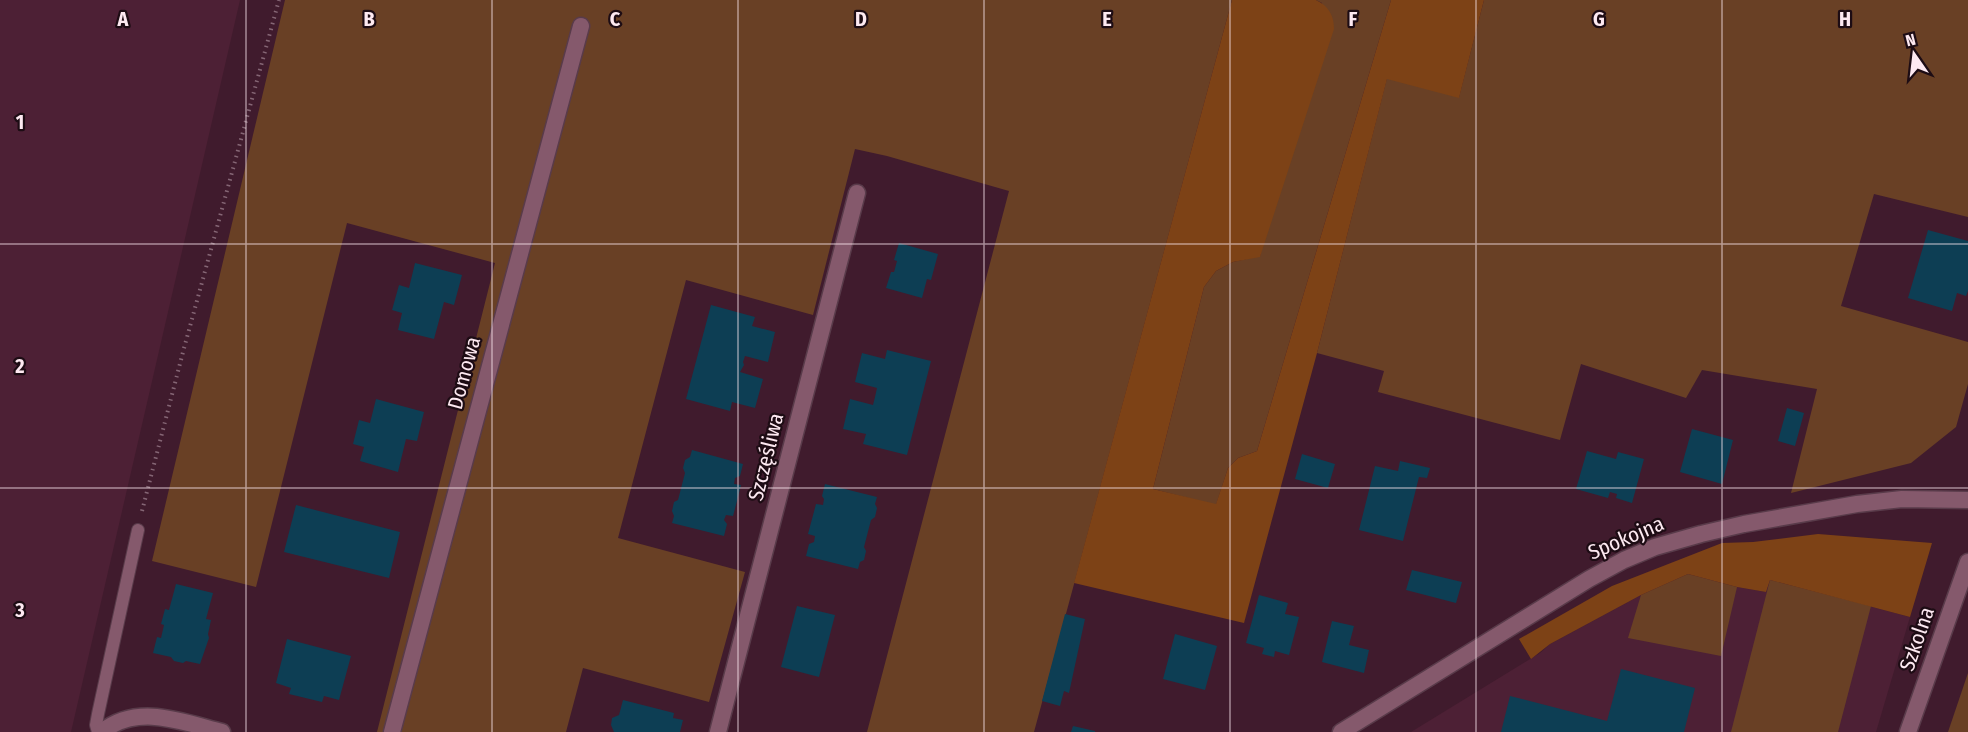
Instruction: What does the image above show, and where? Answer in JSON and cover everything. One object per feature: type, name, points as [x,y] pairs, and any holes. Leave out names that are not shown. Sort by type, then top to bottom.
[{"type":"street","name":"Domowa","points":[[392,732],[581,26]]},
{"type":"street","name":"Szczęśliwa","points":[[718,732],[856,193]]},
{"type":"street","name":"Spokojna","points":[[1341,732],[1589,579],[1624,560],[1655,547],[1744,524],[1857,504],[1902,499],[1968,500]]},
{"type":"street","name":"Szkolna","points":[[1908,732],[1968,562]]},
{"type":"street","points":[[100,732],[128,719],[149,715],[222,732]]},
{"type":"lane","points":[[100,732],[96,725],[98,714],[138,530]]},
{"type":"path","points":[[138,530],[183,352],[279,0]]},
{"type":"shaded area","points":[[0,0],[240,0],[71,732],[0,732]]},
{"type":"shaded area","points":[[285,0],[1232,0],[1034,732],[867,732],[1009,191],[855,149],[813,315],[686,280],[618,538],[745,572],[709,702],[583,668],[566,732],[377,732],[495,263],[347,223],[256,587],[152,561]]},
{"type":"shaded area","points":[[1232,0],[1316,0],[1330,12],[1334,29],[1260,257],[1233,262],[1216,271],[1204,287],[1153,489],[1216,504],[1228,468],[1238,458],[1257,451],[1391,0],[1484,0],[1459,98],[1387,79],[1317,353],[1244,623],[1074,583]]},
{"type":"shaded area","points":[[1316,0],[1391,0],[1257,451],[1238,458],[1228,468],[1216,505],[1153,489],[1204,287],[1216,271],[1233,262],[1260,256],[1322,3]]},
{"type":"shaded area","points":[[1484,0],[1968,0],[1968,217],[1874,194],[1841,306],[1968,342],[1968,384],[1956,427],[1911,463],[1791,493],[1817,389],[1702,370],[1686,398],[1581,364],[1560,440],[1378,392],[1384,371],[1317,353],[1387,78],[1459,97]]},
{"type":"shaded area","points":[[1818,534],[1932,543],[1910,617],[1770,580],[1766,592],[1688,574],[1641,595],[1550,644],[1531,659],[1519,639],[1612,586],[1722,543],[1753,542]]},
{"type":"shaded area","points":[[1688,574],[1766,592],[1770,580],[1910,617],[1876,732],[1411,732],[1540,653],[1550,644],[1641,595]]},
{"type":"shaded area","points":[[1688,574],[1737,587],[1721,656],[1628,638],[1641,595]]},
{"type":"shaded area","points":[[1770,580],[1871,606],[1838,732],[1731,732]]},
{"type":"shaded area","points":[[1968,673],[1968,732],[1948,732]]},
{"type":"building","points":[[1928,230],[1968,241],[1968,291],[1966,296],[1957,293],[1952,311],[1908,298]]},
{"type":"building","points":[[899,243],[938,254],[931,280],[927,279],[922,298],[886,288],[891,272],[894,272],[897,261],[894,260]]},
{"type":"building","points":[[415,263],[462,275],[454,305],[444,302],[434,339],[398,330],[402,313],[392,310],[399,285],[409,288]]},
{"type":"building","points":[[711,305],[755,317],[752,326],[775,332],[768,362],[745,356],[740,372],[763,379],[755,408],[732,402],[730,411],[686,399]]},
{"type":"building","points":[[887,350],[931,361],[907,455],[863,444],[866,434],[843,429],[850,399],[873,405],[875,397],[877,388],[855,382],[862,353],[885,359]]},
{"type":"building","points":[[376,399],[424,412],[417,441],[406,439],[398,472],[360,461],[364,447],[353,444],[359,420],[370,423]]},
{"type":"building","points":[[1787,408],[1804,413],[1795,446],[1778,441]]},
{"type":"building","points":[[1692,429],[1733,440],[1722,484],[1680,472]]},
{"type":"building","points":[[692,450],[743,464],[740,476],[735,478],[734,484],[741,485],[733,516],[726,515],[724,520],[727,524],[724,536],[672,523],[674,502],[678,500],[685,473],[683,468],[685,460],[690,457]]},
{"type":"building","points":[[1587,451],[1616,459],[1618,452],[1644,459],[1632,503],[1616,498],[1617,494],[1610,492],[1608,498],[1576,489]]},
{"type":"building","points":[[1302,454],[1335,464],[1328,488],[1295,479]]},
{"type":"building","points":[[1400,461],[1430,468],[1427,478],[1419,477],[1403,541],[1359,530],[1375,466],[1398,471]]},
{"type":"building","points":[[825,484],[877,497],[875,517],[871,520],[864,547],[866,551],[864,560],[860,562],[858,569],[806,556],[809,544],[814,542],[815,536],[808,534],[816,504],[823,505],[822,496]]},
{"type":"building","points":[[296,505],[400,532],[389,578],[284,552]]},
{"type":"building","points":[[1412,570],[1462,582],[1456,603],[1406,590]]},
{"type":"building","points":[[176,584],[213,593],[206,619],[211,620],[209,638],[200,664],[174,661],[171,657],[153,653],[157,637],[161,638],[164,625],[161,624],[165,609],[169,610]]},
{"type":"building","points":[[1259,595],[1288,603],[1285,614],[1299,617],[1289,655],[1275,651],[1274,657],[1262,654],[1264,648],[1246,643]]},
{"type":"building","points":[[797,606],[835,615],[819,677],[781,667]]},
{"type":"building","points":[[1065,614],[1085,619],[1069,693],[1064,691],[1060,706],[1042,701]]},
{"type":"building","points":[[1332,621],[1354,626],[1349,645],[1369,650],[1364,673],[1322,662]]},
{"type":"building","points":[[1175,634],[1217,646],[1205,690],[1163,679]]},
{"type":"building","points":[[287,639],[351,656],[339,700],[324,696],[322,702],[289,694],[291,688],[276,683]]},
{"type":"building","points":[[1621,669],[1695,688],[1684,732],[1501,732],[1510,696],[1607,721]]},
{"type":"building","points":[[623,700],[674,713],[673,718],[683,720],[680,732],[614,732],[611,725],[612,718],[619,715]]},
{"type":"building","points":[[1073,726],[1095,731],[1095,732],[1071,732]]}]
